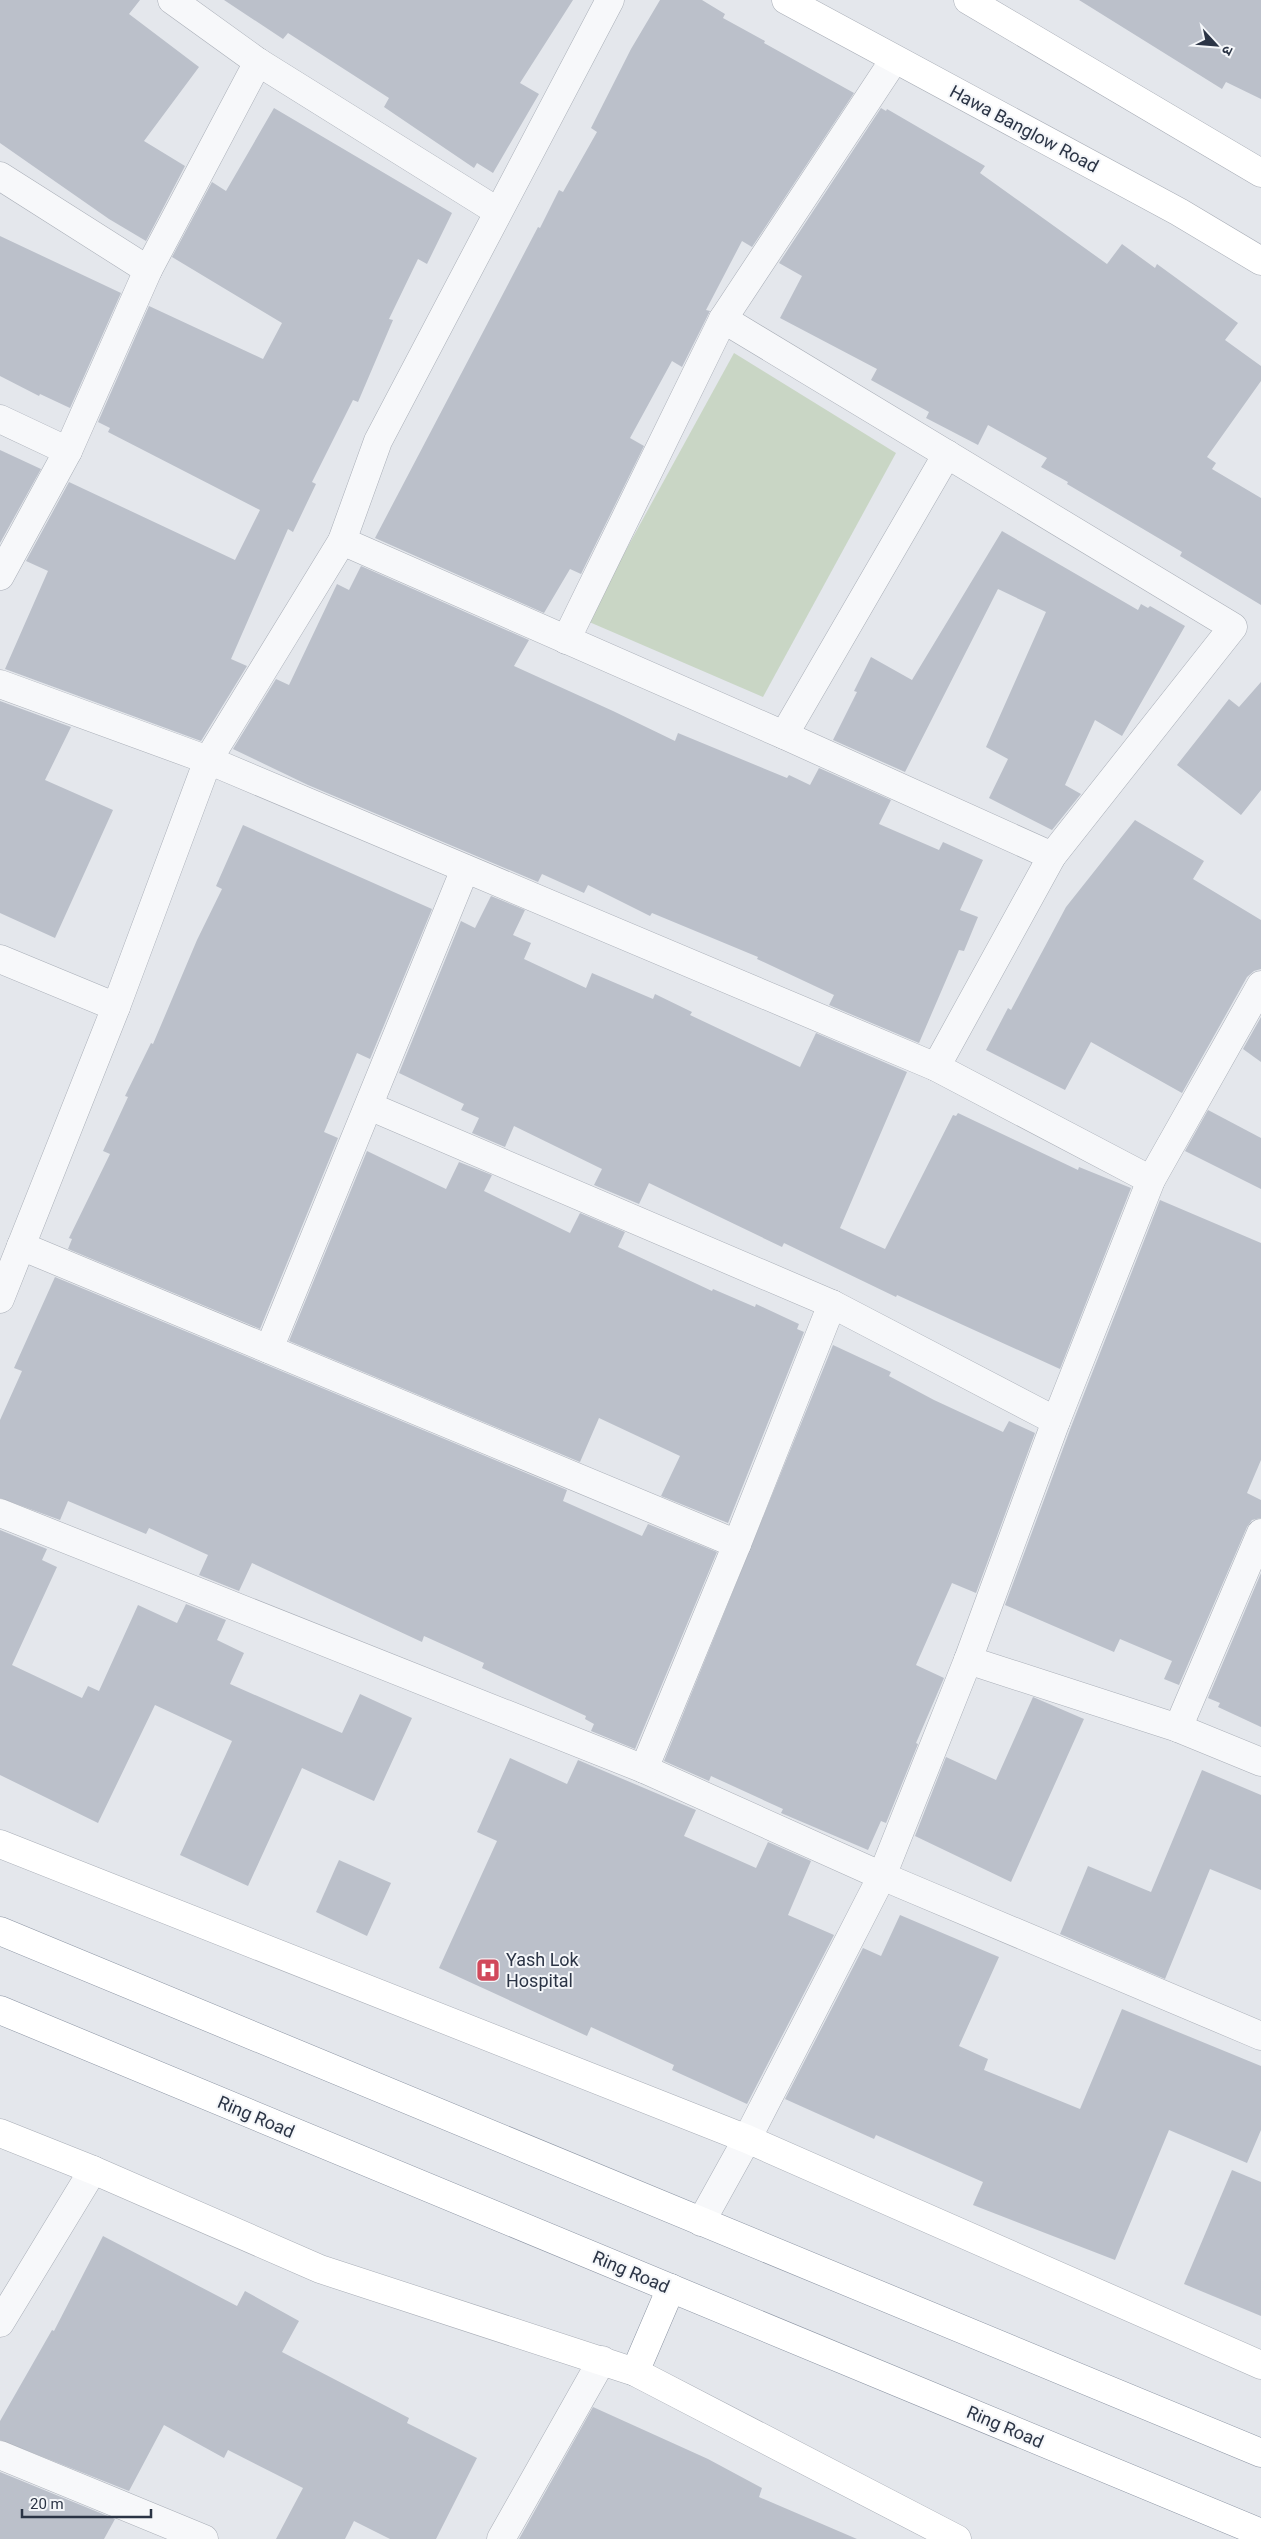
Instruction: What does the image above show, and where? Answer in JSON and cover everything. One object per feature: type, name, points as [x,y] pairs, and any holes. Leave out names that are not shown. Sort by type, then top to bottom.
[{"type":"main road","name":"Hawa Banglow Road","points":[[786,0],[894,60],[1179,212],[1261,261]]},
{"type":"main road","points":[[968,0],[1261,173]]},
{"type":"main road","points":[[0,1844],[747,2139],[1261,2365]]},
{"type":"main road","points":[[0,1931],[1261,2454]]},
{"type":"main road","name":"Ring Road","points":[[0,2010],[1261,2533]]},
{"type":"main road","points":[[0,2133],[93,2170],[320,2269],[635,2372],[957,2539]]},
{"type":"main road","points":[[635,2372],[671,2288]]},
{"type":"street","points":[[172,0],[258,62],[497,212]]},
{"type":"street","points":[[0,1299],[116,1007],[208,760],[342,541],[378,441],[610,0]]},
{"type":"street","points":[[566,640],[723,319],[894,60]]},
{"type":"street","points":[[0,576],[68,451],[148,270],[258,62]]},
{"type":"street","points":[[0,176],[148,270]]},
{"type":"street","points":[[723,319],[1233,627],[1052,856],[936,1067]]},
{"type":"street","points":[[0,419],[68,451]]},
{"type":"street","points":[[784,734],[947,454]]},
{"type":"street","points":[[342,541],[784,734],[1052,856]]},
{"type":"street","points":[[0,684],[208,760],[936,1067],[1151,1180]]},
{"type":"street","points":[[269,1349],[465,869]]},
{"type":"street","points":[[0,959],[116,1007]]},
{"type":"street","points":[[701,2222],[747,2139],[882,1876],[968,1660],[1056,1421],[1151,1180],[1261,985]]},
{"type":"street","points":[[369,1106],[832,1304],[1056,1421]]},
{"type":"street","points":[[20,1246],[737,1544]]},
{"type":"street","points":[[644,1769],[737,1544],[832,1304]]},
{"type":"street","points":[[0,1513],[644,1769],[882,1876],[1261,2036]]},
{"type":"street","points":[[1178,1728],[1261,1533]]},
{"type":"street","points":[[968,1660],[1178,1728],[1261,1762]]},
{"type":"street","points":[[0,2323],[93,2170]]},
{"type":"street","points":[[502,2539],[602,2360]]},
{"type":"street","points":[[0,2455],[175,2534],[204,2539]]},
{"type":"green space","points":[[734,353],[896,453],[763,697],[587,621]]},
{"type":"building","points":[[0,0],[140,0],[129,14],[199,67],[144,141],[185,166],[146,241],[109,219],[0,143]]},
{"type":"building","points":[[224,0],[573,0],[520,83],[539,94],[493,173],[477,163],[474,168],[384,107],[389,98],[288,33],[283,39]]},
{"type":"building","points":[[660,0],[702,0],[725,14],[723,18],[854,93],[752,247],[742,241],[706,310],[710,311],[682,367],[672,361],[630,438],[644,446],[581,574],[570,569],[544,613],[375,538],[538,227],[540,228],[559,190],[563,192],[597,132],[591,128],[631,49]]},
{"type":"building","points":[[1079,0],[1261,0],[1261,99],[1226,82],[1222,89]]},
{"type":"building","points":[[274,108],[452,213],[427,264],[418,259],[389,319],[393,320],[358,402],[353,400],[312,482],[316,484],[293,532],[288,529],[231,659],[247,666],[201,741],[5,669],[48,571],[26,561],[69,482],[235,560],[260,510],[108,432],[110,428],[98,422],[149,306],[263,359],[282,323],[172,257],[212,182],[226,191]]},
{"type":"building","points":[[881,108],[886,111],[887,109],[985,166],[980,173],[1107,264],[1122,244],[1155,268],[1157,264],[1238,323],[1225,340],[1261,366],[1261,381],[1207,457],[1216,463],[1212,469],[1261,498],[1261,605],[1180,556],[1182,552],[1041,467],[1047,458],[988,425],[978,445],[926,418],[929,412],[871,380],[877,369],[780,318],[802,276],[779,263]]},
{"type":"building","points":[[0,236],[121,293],[70,408],[40,394],[39,396],[0,376]]},
{"type":"building","points":[[0,450],[41,469],[0,543]]},
{"type":"building","points":[[1002,531],[1138,610],[1141,604],[1148,608],[1150,606],[1185,626],[1122,736],[1095,720],[1065,785],[1081,794],[1052,830],[989,798],[1008,759],[986,747],[1046,612],[998,589],[905,772],[833,740],[857,692],[854,691],[871,657],[912,680]]},
{"type":"building","points":[[361,566],[529,640],[514,666],[675,741],[678,733],[787,778],[789,775],[810,785],[819,768],[891,800],[879,824],[939,850],[943,842],[983,860],[960,910],[978,917],[964,951],[959,950],[919,1043],[829,1005],[834,995],[757,959],[758,957],[652,913],[650,916],[588,885],[584,893],[542,874],[538,882],[308,785],[233,749],[276,679],[289,685],[337,584],[349,590]]},
{"type":"building","points":[[1261,682],[1261,790],[1241,815],[1177,765],[1229,699],[1239,707]]},
{"type":"building","points":[[0,701],[71,727],[45,780],[113,810],[55,938],[0,913]]},
{"type":"building","points":[[1135,820],[1204,861],[1193,879],[1261,920],[1261,969],[1254,971],[1247,977],[1182,1093],[1091,1042],[1065,1090],[986,1050],[1008,1008],[1011,1010],[1066,907]]},
{"type":"building","points":[[243,825],[432,909],[370,1059],[357,1053],[324,1132],[338,1138],[260,1329],[68,1249],[72,1239],[69,1238],[110,1154],[103,1151],[128,1097],[125,1096],[151,1043],[153,1044],[197,940],[222,889],[216,886]]},
{"type":"building","points":[[491,896],[525,910],[513,935],[531,943],[524,959],[586,988],[592,973],[653,999],[655,994],[692,1012],[690,1015],[800,1067],[816,1033],[907,1072],[840,1228],[885,1249],[953,1115],[956,1116],[958,1113],[1078,1170],[1079,1167],[1131,1188],[1060,1369],[897,1295],[896,1297],[784,1243],[782,1247],[649,1183],[639,1204],[594,1185],[602,1169],[514,1126],[505,1147],[472,1133],[479,1118],[461,1110],[464,1104],[399,1073],[461,921],[475,928]]},
{"type":"building","points":[[1261,1017],[1261,1062],[1243,1049]]},
{"type":"building","points":[[1208,1110],[1261,1138],[1261,1189],[1185,1151]]},
{"type":"building","points":[[367,1151],[446,1189],[459,1162],[492,1175],[484,1191],[570,1233],[580,1213],[625,1232],[618,1247],[712,1291],[713,1289],[755,1307],[756,1304],[799,1324],[797,1329],[804,1332],[728,1523],[661,1496],[680,1456],[599,1418],[580,1462],[289,1341]]},
{"type":"building","points":[[1160,1200],[1261,1243],[1261,1460],[1247,1493],[1261,1500],[1261,1518],[1252,1520],[1247,1527],[1179,1685],[1164,1679],[1172,1661],[1120,1639],[1114,1652],[1005,1605],[1071,1427]]},
{"type":"building","points":[[55,1277],[567,1490],[563,1501],[642,1536],[648,1524],[717,1552],[635,1749],[591,1731],[594,1724],[585,1719],[586,1716],[482,1668],[484,1663],[424,1636],[422,1642],[252,1563],[239,1591],[199,1575],[208,1555],[149,1528],[146,1534],[68,1501],[60,1520],[0,1498],[0,1420],[22,1371],[14,1368]]},
{"type":"building","points":[[833,1345],[891,1372],[889,1376],[934,1400],[1003,1432],[1009,1421],[1035,1433],[976,1593],[952,1583],[916,1665],[944,1678],[916,1743],[918,1744],[886,1823],[881,1821],[868,1850],[781,1813],[783,1809],[711,1776],[709,1781],[664,1761]]},
{"type":"building","points":[[0,1530],[47,1549],[42,1560],[57,1567],[12,1665],[82,1698],[88,1686],[99,1691],[138,1605],[177,1623],[186,1604],[226,1620],[217,1640],[244,1653],[230,1684],[342,1733],[360,1694],[412,1718],[374,1801],[302,1768],[248,1886],[180,1855],[232,1741],[155,1705],[98,1823],[0,1775]]},
{"type":"building","points":[[1261,1573],[1261,1727],[1218,1707],[1220,1703],[1208,1698]]},
{"type":"building","points":[[1033,1697],[1084,1719],[1011,1882],[915,1836],[946,1757],[996,1780]]},
{"type":"building","points":[[510,1758],[567,1784],[578,1760],[696,1810],[684,1836],[756,1868],[768,1842],[811,1861],[788,1915],[834,1935],[747,2104],[672,2070],[674,2065],[591,2027],[587,2036],[439,1968],[497,1841],[477,1832]]},
{"type":"building","points":[[1202,1770],[1261,1795],[1261,1890],[1210,1869],[1165,1979],[1060,1934],[1088,1866],[1151,1892]]},
{"type":"building","points":[[339,1860],[391,1883],[367,1936],[316,1912]]},
{"type":"building","points":[[900,1915],[999,1957],[959,2046],[988,2059],[984,2070],[1080,2109],[1122,2009],[1261,2066],[1261,2130],[1247,2163],[1169,2130],[1115,2260],[973,2205],[983,2182],[876,2135],[874,2139],[785,2099],[863,1948],[881,1956]]},
{"type":"building","points":[[1232,2170],[1261,2182],[1261,2316],[1184,2284]]},
{"type":"building","points":[[103,2236],[237,2306],[245,2291],[299,2321],[282,2352],[409,2418],[407,2423],[477,2458],[436,2539],[390,2539],[354,2521],[345,2539],[276,2539],[303,2488],[228,2450],[224,2458],[164,2425],[129,2491],[0,2440],[0,2421],[52,2330],[54,2331]]},
{"type":"building","points":[[593,2407],[708,2459],[762,2488],[759,2497],[857,2539],[519,2539]]},
{"type":"building","points":[[0,2472],[115,2519],[104,2539],[0,2539]]},
{"type":"place","name":"Yash Lok Hospital","points":[[488,1970]]}]
